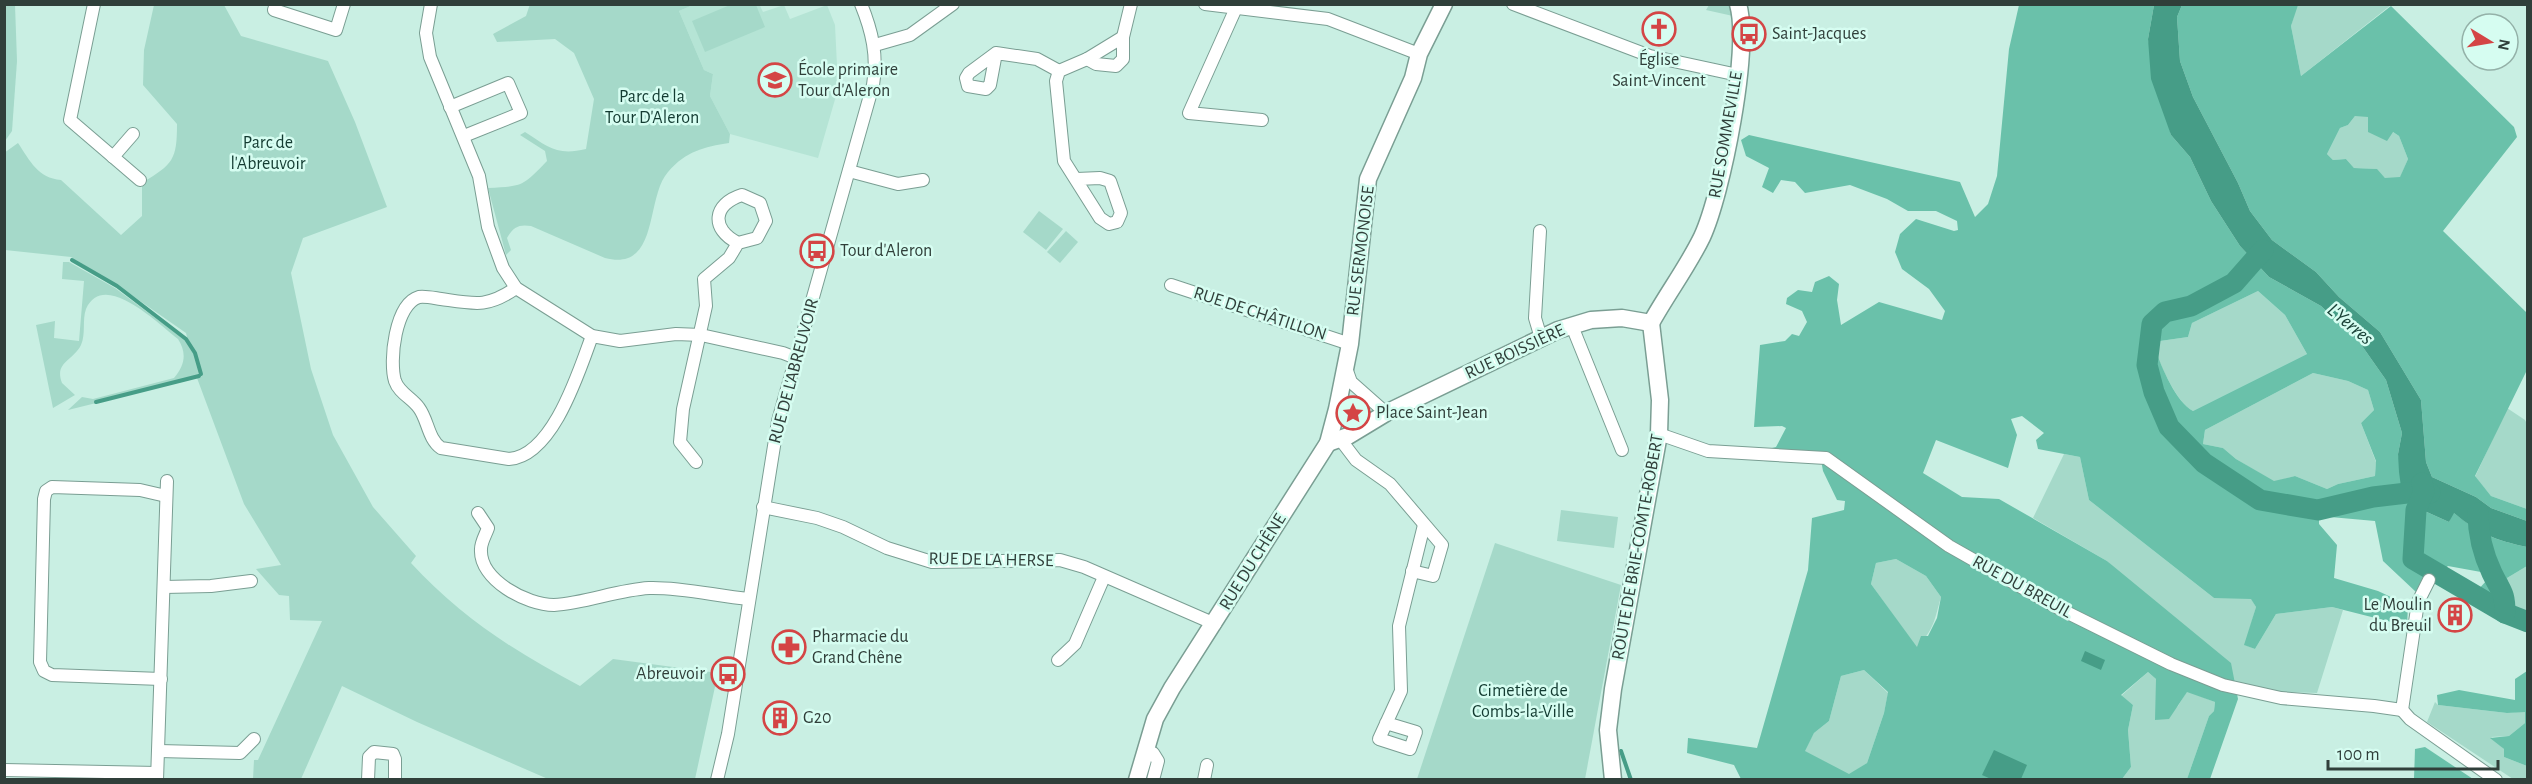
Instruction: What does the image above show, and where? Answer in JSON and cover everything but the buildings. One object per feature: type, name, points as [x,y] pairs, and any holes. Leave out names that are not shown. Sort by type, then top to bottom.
[{"type":"street","points":[[94,4],[70,120],[140,180]]},
{"type":"street","points":[[276,4],[274,10],[336,30],[344,4]]},
{"type":"street","points":[[431,4],[427,20],[428,46],[478,176],[488,227],[502,268],[516,288],[592,336],[620,341],[676,334],[701,335],[783,353],[796,358]]},
{"type":"street","name":"RUE DE L'ABREUVOIR","points":[[717,780],[728,734],[778,421],[877,65],[874,45],[861,4]]},
{"type":"street","points":[[874,45],[910,35],[954,4]]},
{"type":"street","points":[[1087,59],[1096,64],[1116,66],[1123,59],[1123,36],[1131,4]]},
{"type":"street","points":[[1205,4],[1236,8],[1265,8],[1328,19],[1419,54]]},
{"type":"street","name":"RUE SERMONOISE","points":[[1346,368],[1368,179],[1413,78],[1419,54],[1444,4]]},
{"type":"street","points":[[1513,4],[1672,62],[1738,75]]},
{"type":"street","name":"RUE SOMMEVILLE","points":[[1651,323],[1703,236],[1719,188],[1738,75],[1742,18],[1738,4]]},
{"type":"street","points":[[1236,8],[1189,113],[1262,120]]},
{"type":"street","points":[[1059,71],[1087,59],[1123,36]]},
{"type":"street","points":[[996,53],[1037,59],[1059,71]]},
{"type":"street","points":[[1059,71],[1056,81],[1064,161],[1077,179]]},
{"type":"street","points":[[450,107],[508,83],[521,113],[464,136]]},
{"type":"street","points":[[113,157],[133,134]]},
{"type":"street","points":[[849,171],[898,184],[923,180]]},
{"type":"street","points":[[1540,231],[1535,318],[1541,338]]},
{"type":"street","points":[[696,462],[680,442],[683,409],[706,306],[704,279],[729,258],[738,243]]},
{"type":"street","name":"RUE DE CHÂTILLON","points":[[1171,285],[1350,344]]},
{"type":"street","points":[[516,288],[498,300],[482,304],[418,297],[402,312],[393,364],[394,378],[400,390],[418,406],[435,444],[441,448],[509,459],[517,458],[532,450],[566,403],[592,336]]},
{"type":"street","name":"RUE BOISSIÈRE","points":[[1334,441],[1386,413],[1541,338],[1572,326],[1591,320],[1622,318],[1651,323]]},
{"type":"street","name":"ROUTE DE BRIE-COMTE-ROBERT","points":[[1615,776],[1608,730],[1613,689],[1659,434],[1660,400],[1651,323]]},
{"type":"street","points":[[1572,326],[1622,450]]},
{"type":"street","points":[[1346,368],[1351,382],[1386,413]]},
{"type":"street","name":"RUE DU CHÊNE","points":[[1137,780],[1155,719],[1172,688],[1334,441],[1346,368]]},
{"type":"street","name":"RUE DU BREUIL","points":[[1659,434],[1708,451],[1826,458],[1949,546],[2060,609],[2171,664],[2223,685],[2281,698],[2374,705],[2402,710]]},
{"type":"street","points":[[1334,441],[1390,484],[1442,545],[1433,576],[1412,571]]},
{"type":"street","points":[[4,770],[157,776],[166,481]]},
{"type":"street","points":[[161,679],[52,675],[44,671],[40,662],[44,499],[46,491],[52,487],[140,490],[166,496]]},
{"type":"street","name":"RUE DE LA HERSE","points":[[763,507],[834,524],[887,548],[932,562],[1060,560],[1215,624]]},
{"type":"street","points":[[478,513],[488,528],[480,548],[484,565],[500,584],[532,600],[560,604],[628,590],[652,588],[749,599]]},
{"type":"street","points":[[1386,723],[1401,691],[1398,626],[1424,525]]},
{"type":"street","points":[[1058,660],[1075,644],[1104,577]]},
{"type":"street","points":[[2429,580],[2418,602],[2402,710],[2410,719],[2496,780]]},
{"type":"street","points":[[164,587],[211,586],[251,581]]},
{"type":"street","points":[[159,751],[240,753],[254,739]]},
{"type":"street","points":[[1145,751],[1153,753],[1158,761],[1153,780]]},
{"type":"street","points":[[368,780],[369,757],[374,752],[393,754],[395,780]]},
{"type":"street","points":[[1204,780],[1207,765]]},
{"type":"shaded area","name":"École primaire Tour d'Aleron","points":[[759,4],[763,12],[784,5],[790,19],[827,5],[835,25],[838,86],[833,95],[836,96],[818,158],[730,134],[710,96],[713,74],[704,70],[679,11],[693,5]]},
{"type":"shaded area","points":[[2019,5],[2154,5],[2148,39],[2171,135],[2190,157],[2211,201],[2240,246],[2269,277],[2321,306],[2360,343],[2386,380],[2402,433],[2398,454],[2409,504],[2449,522],[2453,512],[2471,526],[2488,535],[2527,547],[2527,566],[2507,578],[2513,596],[2493,600],[2476,592],[2487,580],[2481,572],[2448,566],[2416,592],[2383,561],[2375,521],[2319,516],[2319,524],[2337,545],[2334,578],[2378,591],[2408,605],[2407,626],[2332,607],[2276,614],[2255,649],[2244,645],[2256,607],[2251,599],[2214,598],[2089,500],[2080,457],[2038,449],[2036,440],[2044,433],[2022,416],[2011,419],[2017,435],[2008,468],[1936,440],[1923,473],[1962,497],[1999,499],[2107,561],[2231,663],[2238,699],[2210,779],[2187,779],[2209,716],[2214,711],[2215,702],[2187,692],[2169,719],[2155,720],[2156,679],[2148,672],[2121,695],[2133,705],[2128,730],[2131,767],[2122,779],[1741,779],[1734,765],[1687,753],[1688,738],[1757,748],[1808,570],[1812,518],[1844,510],[1845,501],[1837,500],[1823,471],[1820,454],[1813,455],[1806,463],[1763,461],[1764,450],[1776,447],[1786,428],[1782,426],[1754,427],[1760,345],[1785,341],[1792,334],[1799,336],[1807,322],[1802,311],[1786,304],[1787,298],[1798,290],[1812,292],[1815,282],[1829,276],[1839,284],[1837,300],[1841,325],[1879,302],[1942,320],[1945,311],[1929,289],[1902,269],[1895,252],[1900,234],[1916,219],[1954,231],[1958,230],[1957,221],[1936,211],[1908,211],[1887,199],[1850,185],[1805,193],[1795,182],[1781,180],[1773,193],[1762,187],[1769,168],[1746,156],[1741,140],[1749,135],[1960,182],[1975,217],[1988,204],[1997,176],[2009,49]],"holes":[[[2258,291],[2285,315],[2307,354],[2193,411],[2175,392],[2155,349],[2160,341],[2188,337],[2192,323]],[[2313,373],[2348,381],[2368,390],[2374,410],[2361,423],[2376,461],[2375,476],[2338,484],[2327,489],[2295,476],[2274,481],[2236,459],[2223,448],[2203,444],[2205,430]],[[1896,559],[1926,576],[1941,597],[1937,618],[1928,636],[1921,636],[1917,647],[1871,584],[1876,563]],[[1864,670],[1888,692],[1884,713],[1867,763],[1849,774],[1805,751],[1814,733],[1829,721],[1841,676]]]},
{"type":"shaded area","points":[[2182,5],[2298,5],[2291,26],[2301,76],[2391,6],[2514,127],[2517,137],[2443,231],[2527,313],[2527,370],[2475,476],[2491,496],[2527,509],[2527,521],[2491,508],[2476,497],[2432,477],[2426,462],[2421,400],[2380,332],[2339,297],[2316,272],[2272,240],[2250,211],[2193,97],[2180,61],[2177,17]],"holes":[[[2355,116],[2368,117],[2368,132],[2387,141],[2393,132],[2399,136],[2408,159],[2400,177],[2385,178],[2377,169],[2354,168],[2346,159],[2333,160],[2327,154],[2340,128],[2348,125]]]},
{"type":"shaded area","points":[[2527,671],[2527,766],[2504,757],[2504,749],[2490,738],[2509,736],[2525,723],[2525,712],[2507,713],[2438,705],[2437,695],[2459,690],[2515,700],[2515,679]]},
{"type":"shaded area","points":[[2425,747],[2473,779],[2414,779],[2415,749]]},
{"type":"green space","points":[[5,4],[15,5],[17,61],[12,131],[5,141]]},
{"type":"green space","name":"Parc de la Tour D'Aleron","points":[[530,4],[693,5],[679,11],[704,70],[713,74],[710,96],[730,134],[729,143],[696,151],[682,159],[668,172],[656,198],[643,244],[635,254],[623,259],[605,258],[527,225],[517,227],[509,234],[507,238],[511,250],[506,255],[488,188],[521,184],[547,161],[545,151],[520,135],[525,132],[547,146],[560,151],[586,149],[594,99],[574,53],[555,39],[497,42],[493,34],[526,16]]},
{"type":"green space","name":"Parc de l'Abreuvoir","points":[[154,5],[224,5],[241,36],[328,61],[355,122],[387,207],[303,238],[291,273],[311,369],[333,435],[373,507],[416,556],[411,563],[469,617],[533,660],[580,686],[613,659],[718,673],[695,779],[548,779],[417,722],[342,686],[301,779],[253,779],[254,760],[258,760],[322,621],[290,620],[289,596],[279,595],[256,569],[281,565],[244,504],[197,378],[68,410],[82,397],[93,399],[174,378],[184,359],[183,349],[178,339],[158,323],[118,297],[105,295],[94,298],[86,309],[81,345],[60,370],[62,383],[75,395],[53,408],[36,325],[55,321],[54,338],[79,341],[84,281],[62,279],[63,262],[69,262],[115,288],[189,345],[186,333],[117,285],[71,257],[5,250],[4,153],[18,143],[40,172],[53,179],[61,180],[121,235],[142,216],[142,183],[161,171],[171,160],[177,136],[177,124],[143,85],[144,50]]},
{"type":"green space","points":[[730,5],[756,5],[765,27],[705,52],[692,21]]},
{"type":"green space","points":[[1709,5],[1730,5],[1733,16],[1706,10]]},
{"type":"green space","points":[[2297,5],[2391,5],[2301,76],[2291,26]]},
{"type":"green space","points":[[2355,116],[2368,116],[2399,136],[2408,159],[2400,178],[2385,178],[2376,169],[2354,168],[2346,159],[2333,160],[2327,154],[2340,128],[2348,125]]},
{"type":"green space","points":[[1039,211],[1063,229],[1046,250],[1023,232]]},
{"type":"green space","points":[[1066,231],[1078,242],[1060,263],[1047,252]]},
{"type":"green space","points":[[2258,291],[2285,315],[2307,354],[2193,411],[2175,392],[2154,349],[2160,341],[2188,337],[2192,323]]},
{"type":"green space","points":[[2313,373],[2348,381],[2368,390],[2374,410],[2361,423],[2376,462],[2375,476],[2338,484],[2327,489],[2295,476],[2274,482],[2236,459],[2223,448],[2203,444],[2205,430]]},
{"type":"green space","points":[[1353,397],[1372,412],[1348,428],[1344,424],[1350,400]]},
{"type":"green space","points":[[2507,408],[2525,420],[2528,426],[2527,509],[2491,496],[2475,477]]},
{"type":"green space","points":[[2064,454],[2080,457],[2089,500],[2214,598],[2251,598],[2256,607],[2245,645],[2255,649],[2276,614],[2332,607],[2343,610],[2317,693],[2282,692],[2235,682],[2107,561],[2033,518]]},
{"type":"green space","points":[[1561,510],[1618,517],[1614,548],[1557,541]]},
{"type":"green space","name":"Cimetière de Combs-la-Ville","points":[[1495,543],[1621,585],[1585,779],[1417,779]]},
{"type":"green space","points":[[1896,559],[1926,576],[1941,597],[1931,629],[1917,648],[1871,584],[1876,563]]},
{"type":"green space","points":[[2527,566],[2527,617],[2507,608],[2513,596],[2507,578]]},
{"type":"green space","points":[[1864,670],[1888,693],[1884,713],[1867,763],[1849,775],[1804,751],[1814,733],[1829,721],[1841,676]]},
{"type":"green space","points":[[2148,672],[2156,679],[2156,720],[2178,706],[2187,691],[2215,702],[2214,711],[2209,716],[2187,779],[2122,779],[2131,767],[2128,730],[2133,705],[2121,696]]},
{"type":"green space","points":[[2435,702],[2438,705],[2507,713],[2525,711],[2525,723],[2509,736],[2491,737],[2504,749],[2504,757],[2527,766],[2527,779],[2513,779],[2427,722]]},
{"type":"water","points":[[2154,5],[2182,5],[2177,17],[2180,61],[2193,97],[2250,211],[2272,240],[2316,272],[2339,297],[2380,332],[2421,400],[2426,462],[2432,477],[2476,497],[2491,508],[2527,521],[2527,547],[2488,535],[2454,513],[2449,522],[2409,504],[2401,487],[2399,472],[2398,454],[2402,433],[2386,380],[2360,343],[2321,306],[2269,277],[2240,246],[2211,201],[2190,157],[2171,135],[2151,79],[2148,39]]},
{"type":"water","points":[[2437,573],[2462,586],[2472,595],[2527,617],[2527,627],[2469,600],[2460,590],[2433,580]]},
{"type":"water","points":[[2085,651],[2105,660],[2101,670],[2081,661]]},
{"type":"water","points":[[1994,750],[2027,765],[2021,779],[1991,779],[1982,775]]},
{"type":"waterway","points":[[2263,250],[2234,283],[2191,306],[2165,312],[2152,324],[2147,365],[2154,392],[2169,427],[2204,463],[2260,500],[2318,510],[2373,497],[2424,491],[2430,493]]},
{"type":"waterway","points":[[72,260],[117,286],[186,339],[195,353],[201,374]]},
{"type":"waterway","points":[[96,402],[199,376]]},
{"type":"waterway","name":"L'Yerres","points":[[2422,483],[2424,491],[2416,510],[2413,559],[2505,613],[2528,622]]},
{"type":"waterway","points":[[2478,513],[2484,551],[2503,596],[2505,613]]},
{"type":"waterway","points":[[1621,751],[1631,780]]},
{"type":"place","name":"Église Saint-Vincent","points":[[1659,29]]},
{"type":"place","name":"Saint-Jacques","points":[[1749,34]]},
{"type":"place","name":"École primaire Tour d'Aleron","points":[[775,80]]},
{"type":"place","name":"Tour d'Aleron","points":[[817,251]]},
{"type":"place","name":"Place Saint-Jean","points":[[1353,413]]},
{"type":"place","name":"Le Moulin du Breuil","points":[[2455,615]]},
{"type":"place","name":"Pharmacie du Grand Chêne","points":[[789,647]]},
{"type":"place","name":"Abreuvoir","points":[[728,674]]},
{"type":"place","name":"G20","points":[[780,718]]}]
